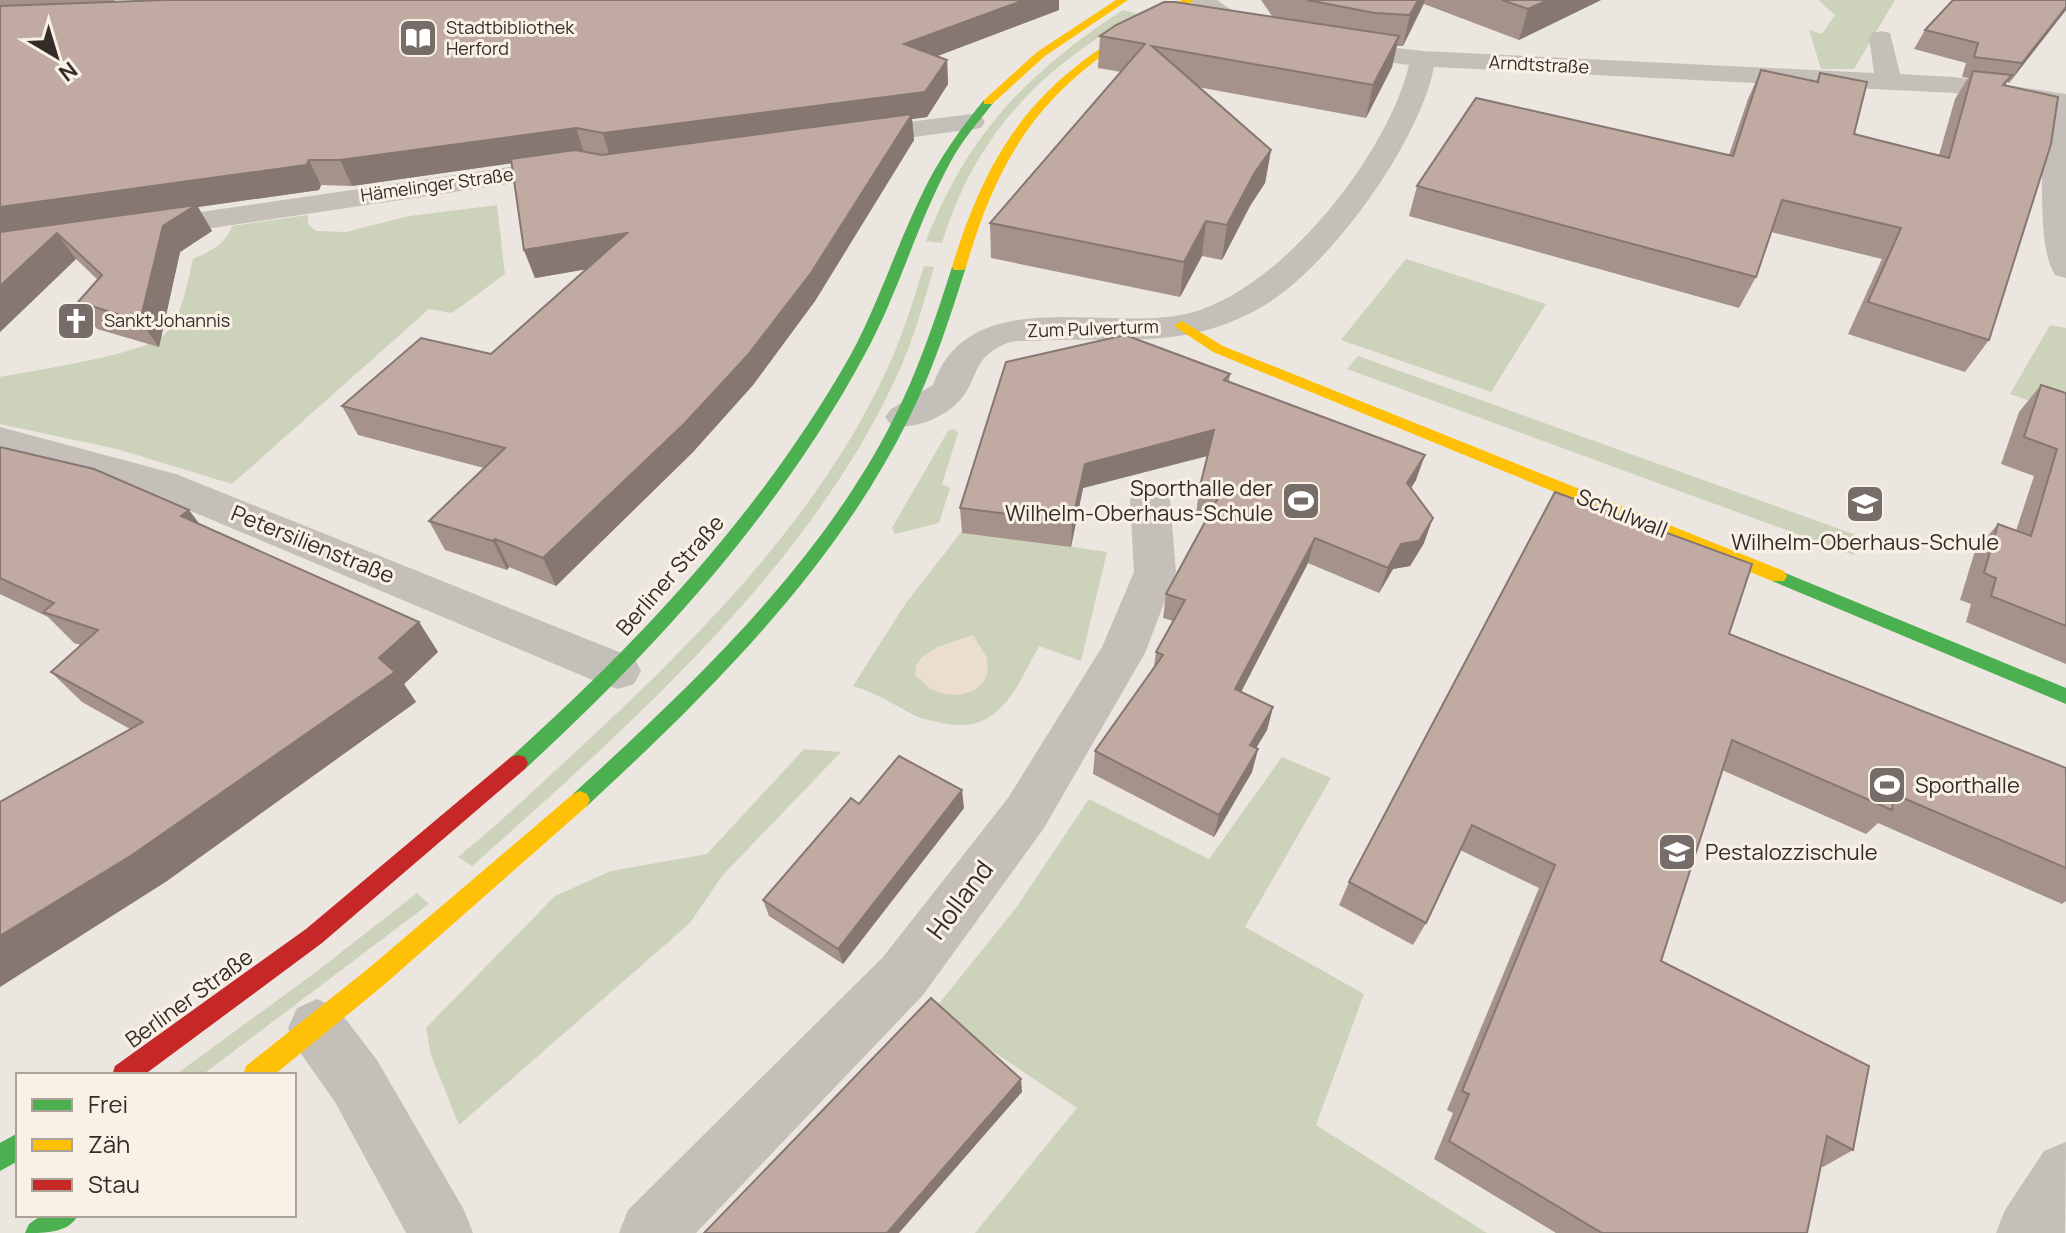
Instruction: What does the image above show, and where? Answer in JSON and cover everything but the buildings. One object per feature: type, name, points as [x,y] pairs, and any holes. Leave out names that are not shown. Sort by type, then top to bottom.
[{"type":"main road","name":"Berliner Straße","points":[[127,1073],[208,1018],[418,853],[618,671],[732,545],[803,443],[859,352],[945,163],[971,122],[1002,87],[1077,28],[1123,0]]},
{"type":"main road","points":[[258,1073],[317,1028],[615,771],[726,661],[807,564],[863,485],[904,417],[941,332],[972,220],[991,172],[1018,127],[1053,86],[1110,43],[1189,0]]},
{"type":"main road","name":"Schulwall","points":[[1182,325],[1218,349],[2066,696]]},
{"type":"main road","points":[[38,1233],[62,1217]]},
{"type":"street","name":"Arndtstraße","points":[[1201,0],[1234,23],[1295,43],[1423,59],[1954,85],[2062,101]]},
{"type":"street","points":[[1881,38],[1889,83]]},
{"type":"street","name":"Zum Pulverturm","points":[[904,417],[948,393],[959,365],[979,343],[1002,333],[1060,327],[1149,329],[1182,325],[1222,314],[1277,282],[1327,231],[1379,160],[1422,76],[1423,59]]},
{"type":"street","points":[[2062,101],[2058,195],[2060,241],[2066,268]]},
{"type":"street","points":[[824,141],[971,122]]},
{"type":"street","name":"Hämelinger Straße","points":[[115,233],[584,165],[597,168]]},
{"type":"street","name":"Petersilienstraße","points":[[5,445],[111,468],[186,493],[618,671]]},
{"type":"street","name":"Holland","points":[[651,1233],[903,976],[1026,813],[1122,653],[1155,572],[1150,500]]},
{"type":"street","points":[[317,1028],[356,1081],[441,1233]]},
{"type":"street","points":[[2028,1233],[2066,1173]]},
{"type":"green space","points":[[1818,0],[1895,0],[1854,69],[1821,69],[1809,30],[1822,34],[1835,15]]},
{"type":"green space","points":[[1123,10],[1137,14],[1070,57],[1016,108],[973,169],[942,243],[926,241],[961,168],[1005,108],[1058,57]]},
{"type":"green space","points":[[497,205],[505,274],[452,313],[429,309],[232,484],[117,449],[0,424],[0,377],[113,355],[154,342],[165,334],[180,308],[193,259],[221,243],[232,226],[308,215],[308,224],[316,231],[346,232],[409,216]]},
{"type":"green space","points":[[1406,259],[1546,304],[1491,392],[1341,340]]},
{"type":"green space","points":[[924,266],[934,267],[912,340],[894,382],[856,452],[812,519],[762,583],[650,703],[591,759],[472,866],[458,857],[627,704],[710,619],[788,529],[854,432],[882,380]]},
{"type":"green space","points":[[2050,325],[2066,328],[2066,413],[2010,394]]},
{"type":"green space","points":[[1358,356],[1859,536],[1854,555],[1347,369]]},
{"type":"green space","points":[[954,429],[958,433],[942,484],[950,488],[939,523],[895,534],[892,528],[948,431]]},
{"type":"green space","points":[[962,531],[1107,552],[1081,661],[1039,646],[1022,679],[1002,706],[990,717],[959,725],[920,718],[853,686],[906,603]]},
{"type":"green space","points":[[804,749],[841,752],[722,876],[690,923],[459,1125],[431,1055],[426,1028],[555,896],[611,871],[707,854]]},
{"type":"green space","points":[[1282,757],[1331,778],[1245,927],[1364,994],[1316,1125],[1487,1233],[975,1233],[1077,1108],[933,1011],[1016,908],[1089,799],[1209,859]]},
{"type":"green space","points":[[417,893],[429,904],[205,1073],[178,1073],[316,972]]},
{"type":"shaded area","points":[[973,635],[987,658],[988,672],[983,683],[973,691],[959,695],[944,694],[930,689],[915,675],[916,665],[922,657],[937,647]]},
{"type":"traffic: fast","points":[[518,763],[568,718],[662,623],[748,521],[787,468],[858,354],[946,159],[988,102]]},
{"type":"traffic: fast","points":[[580,800],[700,686],[757,625],[810,560],[858,493],[900,422],[934,347],[959,267]]},
{"type":"traffic: fast","points":[[1778,576],[2066,696]]},
{"type":"traffic: fast","points":[[0,1158],[16,1147]]},
{"type":"traffic: fast","points":[[38,1233],[62,1217]]},
{"type":"traffic: slow","points":[[988,102],[1041,54],[1123,0]]},
{"type":"traffic: slow","points":[[959,267],[974,218],[992,175],[1014,138],[1040,105],[1070,75],[1105,49],[1189,0]]},
{"type":"traffic: slow","points":[[1182,325],[1218,349],[1778,576]]},
{"type":"traffic: slow","points":[[257,1073],[377,976],[580,800]]},
{"type":"traffic: jam","points":[[127,1073],[314,936],[518,763]]},
{"type":"place","name":"Stadtbibliothek Herford","points":[[418,38]]},
{"type":"place","name":"Sankt Johannis","points":[[76,321]]},
{"type":"place","name":"Sporthalle der Wilhelm-Oberhaus-Schule","points":[[1301,501]]},
{"type":"place","name":"Wilhelm-Oberhaus-Schule","points":[[1865,504]]},
{"type":"place","name":"Sporthalle","points":[[1887,785]]},
{"type":"place","name":"Pestalozzischule","points":[[1677,852]]}]
